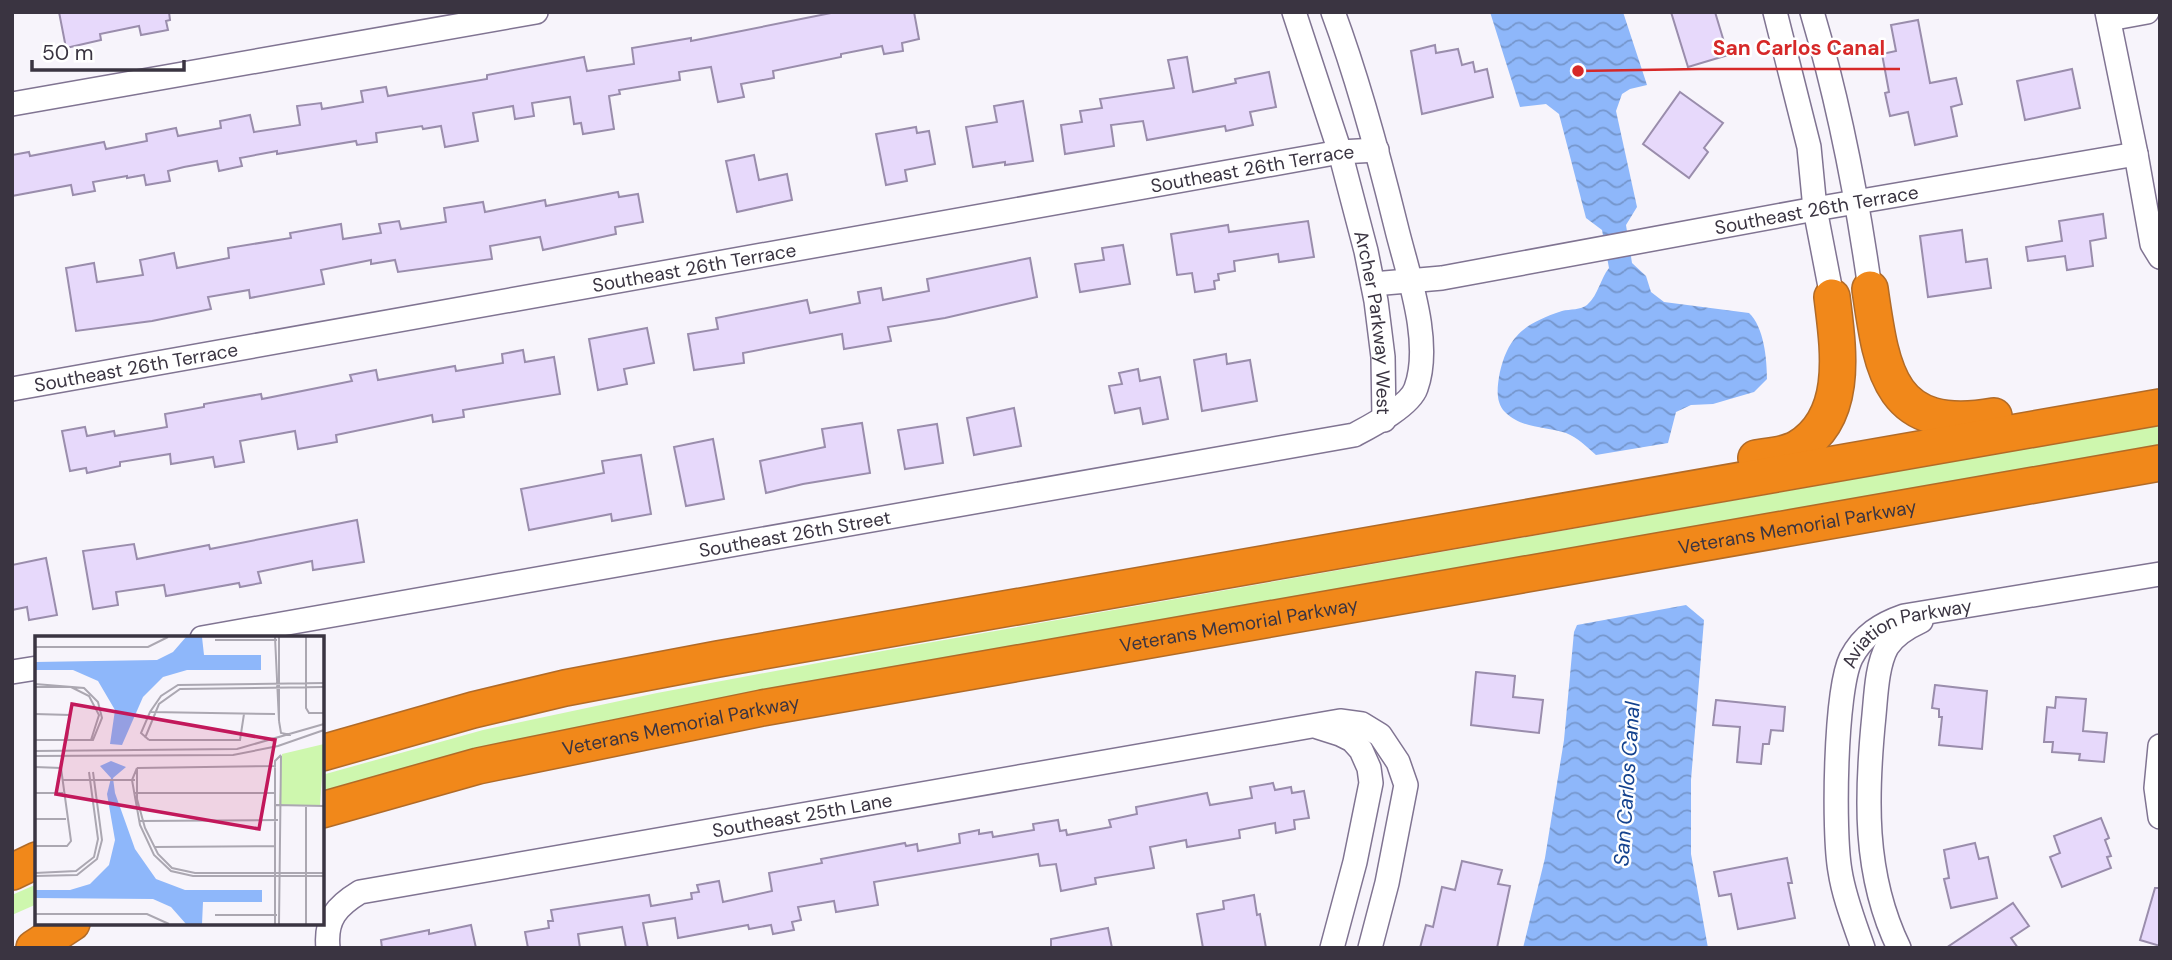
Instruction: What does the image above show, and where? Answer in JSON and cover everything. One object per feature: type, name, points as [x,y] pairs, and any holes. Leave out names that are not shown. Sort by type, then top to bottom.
[{"type":"highway","points":[[1870,289],[1882,360],[1893,384],[1909,404],[1933,418],[1973,420],[2160,387]]},
{"type":"highway","points":[[1126,588],[1327,534],[1797,449],[1812,437],[1827,419],[1834,398],[1838,363],[1832,297]]},
{"type":"highway","points":[[324,752],[424,723],[565,688],[2160,407]]},
{"type":"highway","name":"Veterans Memorial Parkway","points":[[324,809],[478,766],[762,708],[2160,463]]},
{"type":"highway","points":[[12,872],[35,861]]},
{"type":"highway","points":[[12,934],[35,924]]},
{"type":"highway","points":[[34,948],[69,925]]},
{"type":"street","points":[[12,104],[536,12]]},
{"type":"street","name":"Archer Parkway West","points":[[1294,12],[1340,152],[1373,284],[1383,357],[1384,420]]},
{"type":"street","name":"Archer Parkway West","points":[[1333,12],[1356,74],[1377,150],[1410,282],[1421,340],[1416,390],[1384,420]]},
{"type":"street","points":[[1775,12],[1809,147],[1815,209],[1832,297]]},
{"type":"street","points":[[1812,12],[1858,203],[1870,289]]},
{"type":"street","points":[[2147,12],[2108,16],[2152,244],[2160,257]]},
{"type":"street","name":"Southeast 26th Terrace","points":[[12,389],[1340,152],[1377,150]]},
{"type":"street","name":"Southeast 26th Terrace","points":[[1373,284],[1410,282],[1630,245],[1815,209],[2136,154]]},
{"type":"street","name":"Southeast 26th Street","points":[[213,636],[1354,435],[1384,420]]},
{"type":"street","points":[[1954,609],[2160,574]]},
{"type":"street","name":"Aviation Parkway","points":[[1863,948],[1844,894],[1836,822],[1840,727],[1846,671],[1862,641],[1886,622],[1904,616],[1954,609]]},
{"type":"street","name":"Aviation Parkway","points":[[1899,948],[1878,893],[1868,826],[1868,764],[1876,695],[1887,647],[1896,635],[1923,620],[1954,609]]},
{"type":"street","points":[[12,672],[35,668]]},
{"type":"street","name":"Southeast 25th Lane","points":[[328,948],[330,922],[341,903],[360,892],[1340,721],[1362,724],[1374,731],[1389,746],[1406,785],[1387,883],[1370,948]]},
{"type":"street","points":[[1312,725],[1352,740],[1361,750],[1371,783],[1332,948]]},
{"type":"street","points":[[2160,746],[2156,788],[2160,817]]},
{"type":"green space","points":[[2160,425],[2160,447],[617,719],[463,754],[324,793],[324,774],[483,730],[657,693]]},
{"type":"green space","points":[[35,885],[35,905],[12,915],[12,895]]},
{"type":"water","points":[[1490,12],[1623,12],[1647,85],[1622,94],[1616,111],[1637,207],[1626,225],[1632,263],[1646,276],[1651,292],[1664,302],[1749,313],[1758,326],[1765,353],[1767,379],[1754,392],[1713,404],[1691,405],[1676,412],[1668,443],[1596,455],[1566,433],[1519,421],[1505,412],[1500,404],[1499,377],[1512,342],[1537,321],[1587,305],[1609,268],[1602,230],[1586,218],[1559,114],[1546,104],[1520,107]]},
{"type":"water","points":[[1686,605],[1704,620],[1691,780],[1691,854],[1708,948],[1523,948],[1545,858],[1564,740],[1574,632],[1577,625]]},
{"type":"building","points":[[59,12],[169,12],[170,20],[166,21],[168,30],[141,35],[139,26],[100,34],[101,40],[66,48]]},
{"type":"building","points":[[836,12],[914,12],[919,39],[902,43],[903,51],[884,54],[882,46],[773,71],[774,78],[741,84],[744,97],[718,102],[711,67],[679,72],[680,80],[619,90],[620,94],[609,96],[614,129],[583,134],[581,123],[574,124],[570,97],[532,103],[534,116],[515,119],[513,106],[473,113],[478,141],[445,147],[441,126],[423,129],[422,126],[376,133],[377,142],[357,145],[356,141],[240,158],[242,166],[219,171],[217,161],[184,167],[168,171],[170,181],[146,185],[144,175],[127,176],[93,182],[95,191],[73,195],[71,185],[12,196],[12,155],[29,152],[30,156],[104,142],[106,149],[147,141],[146,134],[176,128],[178,136],[221,128],[220,121],[250,115],[254,132],[300,125],[297,106],[321,103],[322,109],[363,102],[361,91],[386,87],[388,96],[487,79],[487,75],[584,57],[587,71],[634,64],[632,48],[691,38],[691,41]]},
{"type":"building","points":[[1671,12],[1715,12],[1728,55],[1688,67]]},
{"type":"building","points":[[1918,20],[1930,83],[1956,78],[1962,104],[1951,107],[1957,136],[1915,145],[1908,112],[1890,116],[1882,54],[1896,51],[1891,25]]},
{"type":"building","points":[[1435,45],[1436,53],[1458,49],[1462,65],[1473,62],[1475,72],[1487,69],[1493,97],[1422,114],[1411,51]]},
{"type":"building","points":[[1187,57],[1193,92],[1236,83],[1235,79],[1269,72],[1276,107],[1250,112],[1253,125],[1226,131],[1225,126],[1147,140],[1143,121],[1111,125],[1114,146],[1065,154],[1061,125],[1082,122],[1080,111],[1102,108],[1100,99],[1174,88],[1168,60]]},
{"type":"building","points":[[2072,69],[2080,108],[2025,120],[2017,81]]},
{"type":"building","points":[[1680,92],[1723,123],[1704,148],[1708,152],[1689,178],[1643,144]]},
{"type":"building","points":[[1023,101],[1033,161],[973,167],[966,127],[997,122],[994,106]]},
{"type":"building","points":[[916,127],[917,133],[929,131],[935,164],[905,170],[907,181],[886,185],[876,134]]},
{"type":"building","points":[[754,155],[759,180],[787,174],[792,200],[737,212],[726,161]]},
{"type":"building","points":[[618,192],[619,197],[638,194],[643,222],[615,227],[616,234],[543,250],[540,237],[490,246],[492,259],[398,272],[395,260],[371,264],[371,260],[321,270],[324,284],[250,298],[249,290],[208,297],[211,309],[152,321],[76,331],[66,268],[94,263],[97,282],[143,275],[140,260],[174,253],[177,268],[229,258],[228,248],[291,238],[290,233],[341,224],[343,239],[381,233],[379,224],[399,221],[401,229],[446,222],[444,208],[483,202],[485,212],[545,200],[546,206]]},
{"type":"building","points":[[2103,214],[2106,238],[2090,241],[2093,266],[2067,270],[2065,256],[2028,261],[2026,247],[2062,241],[2059,221]]},
{"type":"building","points":[[1308,221],[1314,257],[1279,262],[1278,254],[1234,261],[1235,271],[1218,274],[1219,280],[1214,281],[1215,289],[1195,292],[1192,273],[1177,275],[1171,234],[1228,225],[1229,232]]},
{"type":"building","points":[[1962,230],[1966,262],[1987,259],[1991,288],[1928,297],[1920,236]]},
{"type":"building","points":[[1123,245],[1130,284],[1080,292],[1075,264],[1104,260],[1102,248]]},
{"type":"building","points":[[1030,258],[1037,297],[945,318],[888,327],[891,341],[844,349],[842,334],[743,353],[744,363],[694,370],[688,334],[718,329],[716,318],[807,300],[810,313],[860,303],[858,292],[881,288],[883,300],[929,291],[927,279]]},
{"type":"building","points":[[647,328],[654,363],[624,369],[627,384],[598,390],[589,339]]},
{"type":"building","points":[[523,350],[525,362],[554,357],[560,394],[463,410],[464,417],[433,422],[432,415],[336,435],[337,442],[298,449],[295,431],[240,441],[244,462],[215,467],[213,457],[171,464],[170,454],[120,462],[120,466],[87,473],[86,468],[70,471],[62,431],[85,427],[87,436],[114,431],[115,436],[167,427],[165,414],[204,407],[204,404],[261,394],[262,399],[352,381],[350,375],[376,370],[378,380],[455,366],[456,371],[503,363],[502,354]]},
{"type":"building","points":[[1226,354],[1227,364],[1250,360],[1257,401],[1202,411],[1194,360]]},
{"type":"building","points":[[1138,369],[1140,381],[1160,377],[1168,419],[1143,424],[1140,408],[1115,413],[1109,386],[1122,384],[1119,373]]},
{"type":"building","points":[[1014,408],[1021,446],[974,455],[967,418]]},
{"type":"building","points":[[862,423],[870,473],[766,493],[760,461],[825,447],[822,429]]},
{"type":"building","points":[[937,424],[943,463],[905,469],[898,430]]},
{"type":"building","points":[[713,439],[724,499],[686,506],[674,447]]},
{"type":"building","points":[[641,455],[651,514],[612,521],[611,514],[529,530],[521,489],[604,473],[602,461]]},
{"type":"building","points":[[357,520],[364,562],[313,570],[312,561],[258,572],[261,583],[240,587],[239,583],[166,596],[164,585],[116,592],[118,605],[93,609],[83,551],[134,544],[137,559],[209,545],[210,549]]},
{"type":"building","points":[[46,558],[57,615],[29,620],[27,607],[12,610],[12,565]]},
{"type":"building","points":[[1476,672],[1515,676],[1513,697],[1543,700],[1539,733],[1471,725]]},
{"type":"building","points":[[1935,685],[1987,691],[1982,749],[1939,745],[1942,717],[1939,717],[1939,709],[1932,708]]},
{"type":"building","points":[[2056,697],[2086,699],[2083,731],[2107,733],[2104,762],[2079,760],[2080,754],[2052,752],[2053,742],[2044,742],[2047,707],[2055,708]]},
{"type":"building","points":[[1716,700],[1785,707],[1783,731],[1771,730],[1769,744],[1763,744],[1761,764],[1737,762],[1740,727],[1713,725]]},
{"type":"building","points":[[1273,783],[1275,790],[1291,787],[1292,793],[1304,791],[1309,818],[1294,820],[1295,829],[1276,833],[1275,823],[1239,830],[1240,838],[1187,847],[1186,840],[1150,847],[1154,868],[1095,878],[1096,884],[1061,891],[1056,864],[1040,866],[1038,854],[874,882],[878,905],[836,912],[834,901],[798,907],[801,920],[792,922],[794,930],[773,934],[771,925],[749,929],[748,925],[678,938],[675,918],[643,923],[648,948],[626,948],[622,927],[578,934],[580,948],[528,948],[525,932],[549,928],[548,921],[553,921],[551,910],[649,895],[651,906],[692,899],[691,893],[699,892],[697,885],[719,881],[723,902],[772,891],[769,873],[822,863],[821,859],[905,843],[906,846],[917,844],[918,851],[960,843],[959,834],[979,830],[979,834],[992,832],[993,837],[1034,830],[1033,824],[1058,820],[1060,831],[1066,830],[1067,835],[1111,827],[1109,820],[1137,814],[1136,807],[1207,793],[1210,805],[1252,798],[1250,787]]},
{"type":"building","points":[[2101,818],[2109,838],[2105,840],[2111,856],[2107,857],[2111,868],[2062,887],[2050,857],[2060,853],[2054,836]]},
{"type":"building","points":[[1975,843],[1979,859],[1988,857],[1997,898],[1951,908],[1944,879],[1949,878],[1944,850]]},
{"type":"building","points":[[1787,858],[1792,883],[1788,883],[1795,918],[1738,929],[1731,894],[1719,896],[1714,872]]},
{"type":"building","points":[[1462,861],[1502,870],[1498,884],[1510,886],[1497,948],[1420,948],[1426,925],[1433,927],[1442,887],[1455,890]]},
{"type":"building","points":[[2155,888],[2160,888],[2160,946],[2140,940]]},
{"type":"building","points":[[1254,895],[1266,948],[1203,948],[1197,914],[1224,909],[1223,901]]},
{"type":"building","points":[[2013,903],[2029,926],[2011,938],[2018,948],[1946,948]]},
{"type":"building","points":[[471,925],[476,948],[382,948],[381,940]]},
{"type":"building","points":[[1108,928],[1112,948],[1051,948],[1051,939]]},
{"type":"place","name":"San Carlos Canal","points":[[1578,71]]}]
